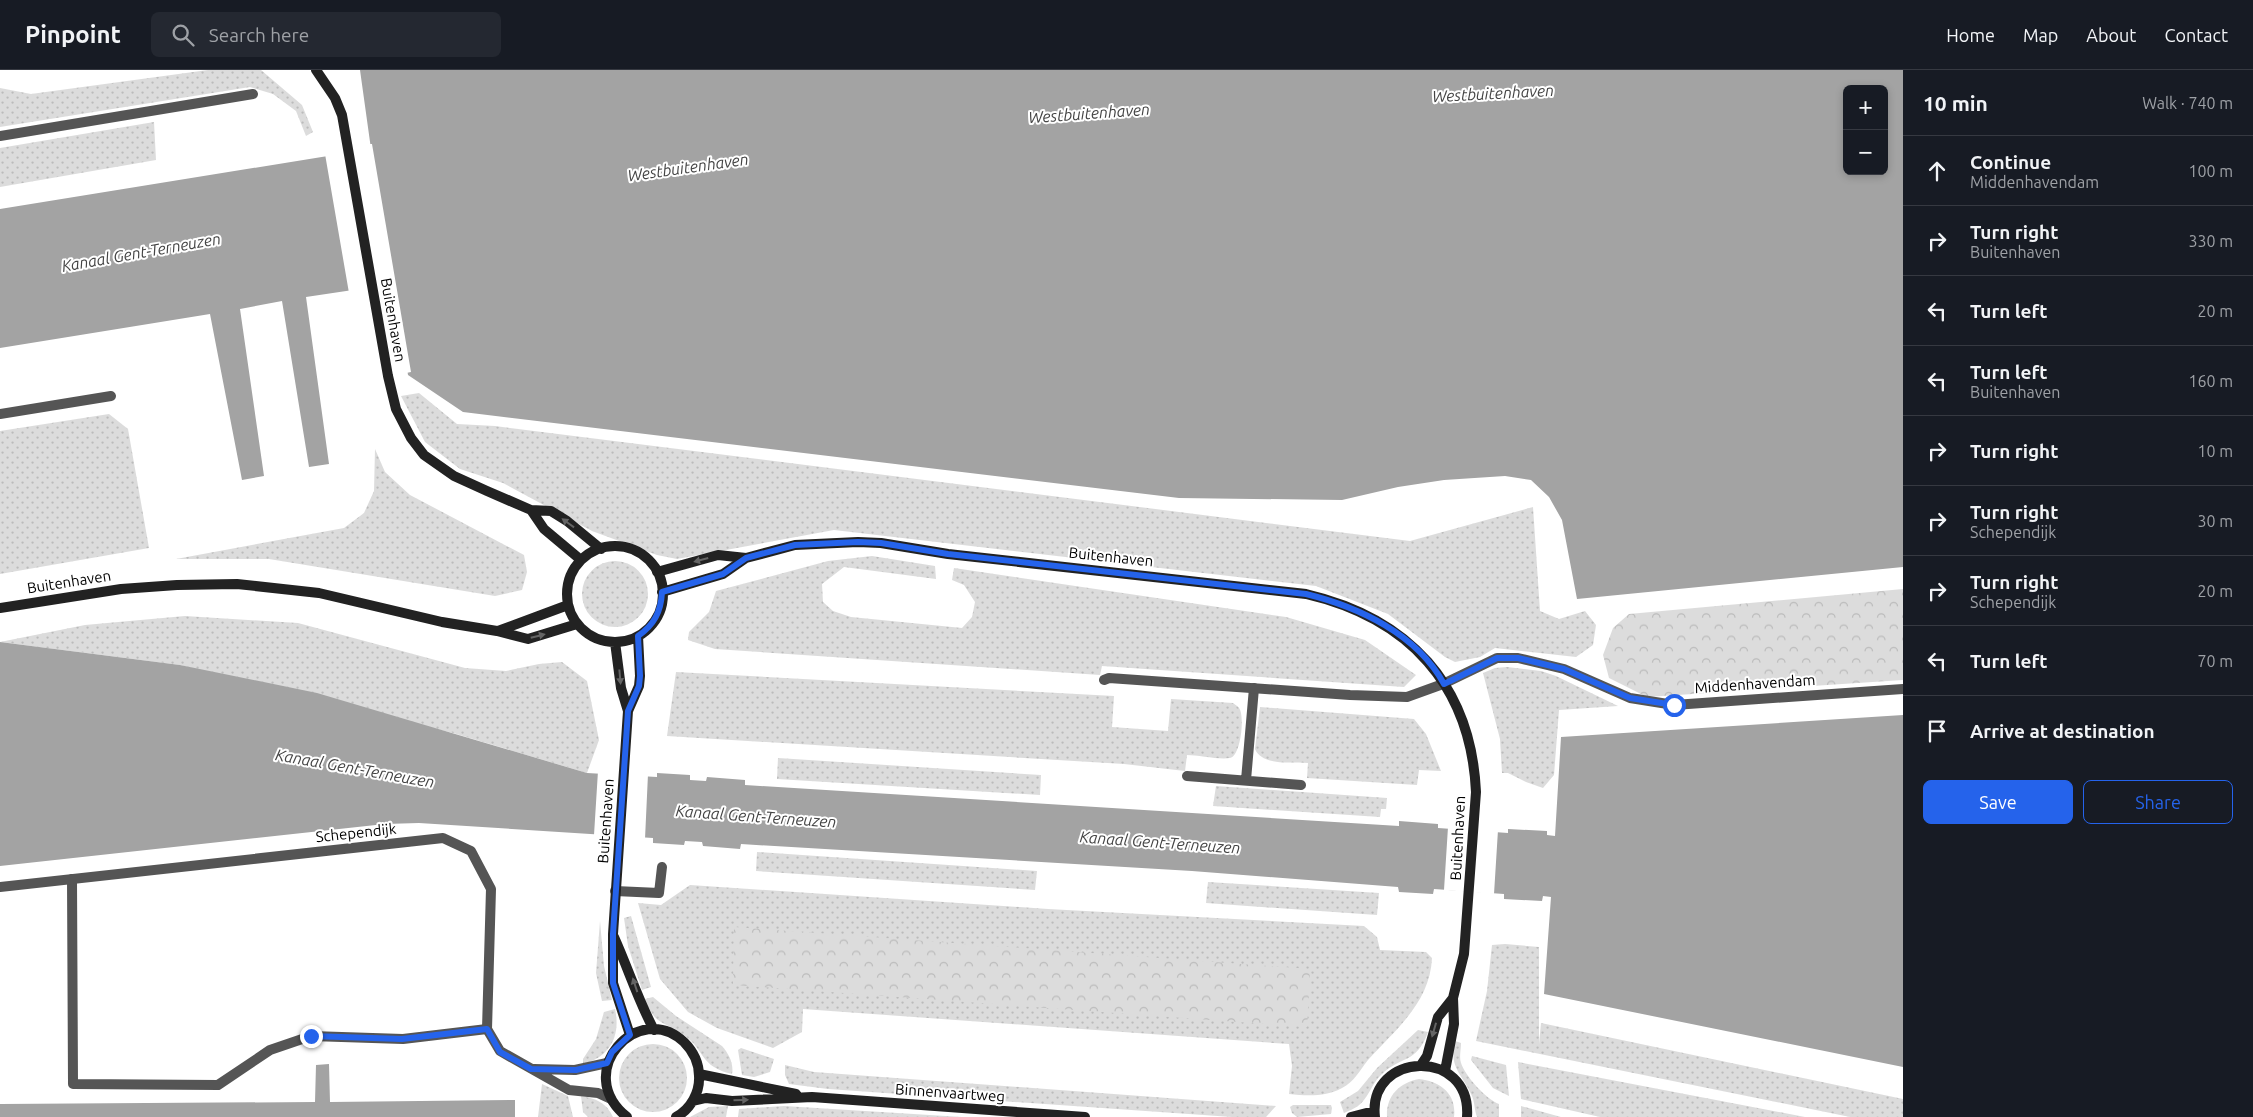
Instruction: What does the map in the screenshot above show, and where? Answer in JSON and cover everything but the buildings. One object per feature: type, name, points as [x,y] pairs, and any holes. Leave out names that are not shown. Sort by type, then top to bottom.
[{"type":"main road","name":"Buitenhaven","points":[[316,70],[335,98],[342,115],[388,376],[396,409],[411,438],[424,455],[454,476],[531,510],[551,511],[567,521],[601,549]]},
{"type":"main road","points":[[531,510],[544,529],[581,560]]},
{"type":"main road","name":"Buitenhaven","points":[[662,592],[723,574],[746,558],[795,545],[881,543],[948,554],[1306,594],[1336,601],[1386,626],[1421,652],[1434,667],[1460,713],[1471,746],[1475,766],[1476,792],[1464,954],[1453,998],[1454,1024],[1445,1071]]},
{"type":"main road","points":[[615,547],[635,551],[644,556],[657,572],[662,592],[659,613],[650,626],[638,636],[615,642],[594,638],[578,624],[568,605],[568,584],[572,574],[581,560],[601,549],[615,547]]},
{"type":"main road","name":"Buitenhaven","points":[[657,572],[718,555],[746,558]]},
{"type":"main road","name":"Buitenhaven","points":[[0,608],[121,589],[177,584],[238,584],[319,593],[449,624],[497,631],[528,639],[578,624]]},
{"type":"main road","name":"Buitenhaven","points":[[497,631],[568,605]]},
{"type":"main road","name":"Buitenhaven","points":[[630,1035],[613,983],[613,934],[628,711],[639,686],[640,676],[638,636]]},
{"type":"main road","name":"Buitenhaven","points":[[615,642],[621,688],[628,711]]},
{"type":"main road","name":"Buitenhaven","points":[[613,934],[632,977],[644,1012],[654,1030]]},
{"type":"main road","name":"Buitenhaven","points":[[1421,1065],[1427,1056],[1438,1017],[1453,998]]},
{"type":"main road","points":[[627,1117],[618,1110],[606,1088],[607,1063],[616,1047],[630,1035],[654,1030],[674,1035],[690,1048],[696,1060],[699,1084],[693,1101],[682,1114],[676,1117]]},
{"type":"main road","points":[[1351,1117],[1374,1114],[1379,1091],[1385,1082],[1401,1070],[1421,1065],[1434,1066],[1445,1071],[1461,1087],[1466,1098],[1467,1117]]},
{"type":"main road","name":"Binnenvaartweg","points":[[699,1074],[812,1097]]},
{"type":"main road","name":"Binnenvaartweg","points":[[693,1101],[706,1098],[732,1101],[812,1097],[1085,1117]]},
{"type":"street","points":[[0,136],[253,94]]},
{"type":"street","points":[[0,414],[110,396]]},
{"type":"street","name":"Middenhavendam","points":[[1444,684],[1497,658],[1518,658],[1564,669],[1630,698],[1674,705],[1903,689]]},
{"type":"street","points":[[1104,680],[1109,678],[1383,697],[1407,697],[1444,684]]},
{"type":"street","points":[[1246,780],[1254,688]]},
{"type":"street","points":[[1187,776],[1301,785]]},
{"type":"street","name":"Schependijk","points":[[0,887],[443,838],[471,851],[491,888],[487,1029]]},
{"type":"street","points":[[615,891],[659,893],[662,867]]},
{"type":"street","points":[[72,879],[73,1084],[218,1085],[270,1050],[311,1036],[402,1039],[487,1029],[500,1052],[569,1090],[598,1093],[611,1100]]},
{"type":"street","points":[[531,1069],[576,1070],[607,1063]]},
{"type":"green space","points":[[208,70],[261,70],[302,105],[313,132],[306,136],[296,111],[273,94],[250,87],[0,127],[0,88],[31,94]]},
{"type":"green space","points":[[154,122],[156,160],[0,187],[0,148]]},
{"type":"green space","points":[[419,393],[457,424],[495,426],[1410,541],[1533,507],[1540,611],[1559,619],[1585,611],[1596,625],[1593,645],[1576,657],[1495,648],[1480,657],[1455,662],[1445,657],[1388,614],[1316,586],[834,530],[677,559],[657,555],[592,531],[503,483],[460,469],[425,442],[401,396]]},
{"type":"green space","points":[[109,414],[128,429],[149,548],[0,574],[0,431]]},
{"type":"green space","points":[[375,449],[385,472],[410,495],[524,555],[527,572],[522,590],[495,596],[269,559],[176,559],[344,528],[364,513],[374,491]]},
{"type":"green space","points":[[872,556],[935,566],[936,579],[844,567],[822,584],[823,602],[833,611],[851,617],[962,628],[972,617],[975,602],[964,585],[952,580],[954,568],[1286,617],[1365,640],[1416,675],[1404,687],[1102,666],[1100,675],[715,649],[688,640],[689,632],[709,612],[716,591],[828,561]]},
{"type":"green space","points":[[609,561],[621,561],[633,566],[643,576],[648,588],[646,607],[633,622],[621,627],[609,627],[597,622],[587,612],[582,600],[582,588],[587,576],[597,566]]},
{"type":"green space","points":[[1903,589],[1903,680],[1647,697],[1609,678],[1603,655],[1613,628],[1629,614]]},
{"type":"green space","points":[[185,616],[298,623],[465,668],[506,671],[539,664],[562,662],[587,681],[599,740],[587,773],[453,733],[180,665],[0,642],[85,625]]},
{"type":"green space","points":[[1507,667],[1541,671],[1556,676],[1618,706],[1559,710],[1554,775],[1543,788],[1508,773],[1502,773],[1500,739],[1483,673],[1495,668]]},
{"type":"green space","points":[[676,672],[1114,696],[1112,727],[1168,731],[1171,699],[1233,703],[1239,707],[1241,712],[1242,726],[1234,756],[1230,758],[1214,758],[1187,755],[1185,771],[1124,764],[667,736]]},
{"type":"green space","points":[[1260,707],[1414,719],[1426,734],[1441,771],[1419,770],[1417,785],[1307,778],[1308,763],[1271,761],[1264,758],[1255,749]]},
{"type":"green space","points":[[778,758],[1041,775],[1040,795],[777,779]]},
{"type":"green space","points":[[1216,786],[1387,798],[1386,809],[1381,809],[1380,817],[1213,806]]},
{"type":"green space","points":[[757,852],[1037,871],[1035,890],[756,871]]},
{"type":"green space","points":[[1208,882],[1379,893],[1377,915],[1206,903]]},
{"type":"green space","points":[[690,885],[1048,909],[1364,926],[1377,937],[1380,950],[1426,952],[1432,958],[1430,974],[1425,989],[1409,1015],[1350,1082],[1336,1091],[1323,1094],[1289,1094],[1292,1066],[1289,1044],[803,1009],[802,1032],[773,1048],[717,1028],[688,1012],[660,979],[638,903],[661,905]]},
{"type":"green space","points":[[631,916],[651,987],[642,990],[628,946],[624,918]]},
{"type":"green space","points":[[600,921],[604,966],[612,1000],[602,1001],[596,973]]},
{"type":"green space","points":[[734,927],[1310,969],[1307,1027],[733,985]]},
{"type":"green space","points":[[1505,944],[1539,947],[1539,1044],[1541,1023],[1903,1099],[1903,1117],[1850,1117],[1476,1041],[1487,991],[1492,945]]},
{"type":"green space","points":[[653,997],[676,1016],[722,1046],[730,1059],[732,1074],[714,1067],[684,1035],[656,1019],[645,999]]},
{"type":"green space","points":[[615,1009],[615,1036],[607,1051],[592,1061],[583,1064],[583,1059],[596,1039],[604,1012]]},
{"type":"green space","points":[[1418,1030],[1428,1032],[1418,1050],[1413,1055],[1388,1069],[1378,1078],[1361,1103],[1344,1113],[1340,1102],[1358,1091],[1377,1068]]},
{"type":"green space","points":[[1455,1041],[1461,1043],[1460,1058],[1463,1068],[1483,1093],[1499,1104],[1499,1117],[1477,1117],[1472,1097],[1455,1064]]},
{"type":"green space","points":[[653,1044],[666,1047],[677,1054],[684,1065],[687,1078],[684,1091],[677,1102],[666,1109],[653,1112],[640,1109],[629,1102],[622,1091],[619,1078],[622,1065],[629,1054],[640,1047]]},
{"type":"green space","points":[[741,1048],[774,1059],[770,1072],[754,1077],[742,1075],[738,1050]]},
{"type":"green space","points":[[1472,1056],[1506,1065],[1509,1096],[1493,1088],[1471,1060]]},
{"type":"green space","points":[[1518,1062],[1805,1117],[1600,1117],[1521,1099]]},
{"type":"green space","points":[[785,1065],[814,1072],[1276,1106],[1266,1117],[1232,1117],[828,1089],[789,1084],[785,1075]]},
{"type":"green space","points":[[1419,1079],[1427,1080],[1446,1090],[1453,1102],[1454,1117],[1387,1117],[1389,1103],[1395,1092],[1405,1084]]},
{"type":"green space","points":[[542,1084],[568,1096],[573,1117],[538,1117]]},
{"type":"green space","points":[[581,1096],[600,1102],[613,1117],[588,1117],[583,1112]]},
{"type":"green space","points":[[1293,1105],[1331,1105],[1332,1108],[1331,1114],[1297,1117],[1292,1113],[1290,1107]]},
{"type":"green space","points":[[728,1106],[726,1117],[690,1117],[709,1107]]},
{"type":"green space","points":[[784,1106],[962,1117],[738,1117],[739,1109]]},
{"type":"green space","points":[[1521,1106],[1561,1117],[1521,1117]]},
{"type":"water","points":[[360,70],[1903,70],[1903,567],[1577,599],[1562,520],[1549,497],[1531,480],[1505,476],[1444,480],[1398,487],[1342,500],[1179,498],[463,412],[408,375],[393,284],[306,297],[329,464],[309,467],[282,301],[240,309],[264,476],[242,480],[210,314],[0,348],[0,209],[371,149]]},
{"type":"water","name":"Kanaal Gent-Terneuzen","points":[[0,642],[180,665],[317,693],[587,773],[657,777],[657,773],[690,775],[690,780],[706,781],[707,777],[745,780],[745,785],[1399,826],[1399,821],[1438,824],[1438,828],[1508,833],[1508,829],[1547,831],[1547,835],[1555,836],[1561,737],[1903,715],[1903,1067],[1544,994],[1551,897],[1543,896],[1542,901],[1504,899],[1504,894],[1434,889],[1433,894],[1399,892],[1398,887],[1192,871],[741,844],[740,849],[703,846],[702,842],[685,841],[684,845],[653,843],[653,838],[419,823],[385,824],[0,866]]},
{"type":"water","points":[[329,1064],[330,1102],[515,1100],[515,1117],[0,1117],[0,1104],[315,1102],[316,1065]]},
{"type":"pier","points":[[368,144],[372,144],[411,372],[406,373],[392,286],[349,293],[325,154],[369,147]]},
{"type":"pier","points":[[598,771],[648,774],[645,839],[594,835]]},
{"type":"pier","points":[[1448,827],[1498,830],[1494,894],[1444,890]]},
{"type":"route","points":[[311,1036],[402,1039],[487,1029],[500,1052],[531,1069],[576,1070],[607,1063],[612,1052],[630,1035],[618,1004],[613,983],[613,934],[628,711],[639,686],[640,676],[638,636],[647,630],[659,613],[662,603],[662,592],[723,574],[746,558],[795,545],[858,542],[881,543],[948,554],[1306,594],[1336,601],[1386,626],[1421,652],[1434,667],[1444,684],[1497,658],[1518,658],[1564,669],[1603,688],[1630,698],[1674,705]]},
{"type":"water label","name":"Westbuitenhaven","points":[[1493,93]]},
{"type":"water label","name":"Westbuitenhaven","points":[[1089,113]]},
{"type":"water label","name":"Westbuitenhaven","points":[[688,167]]}]
